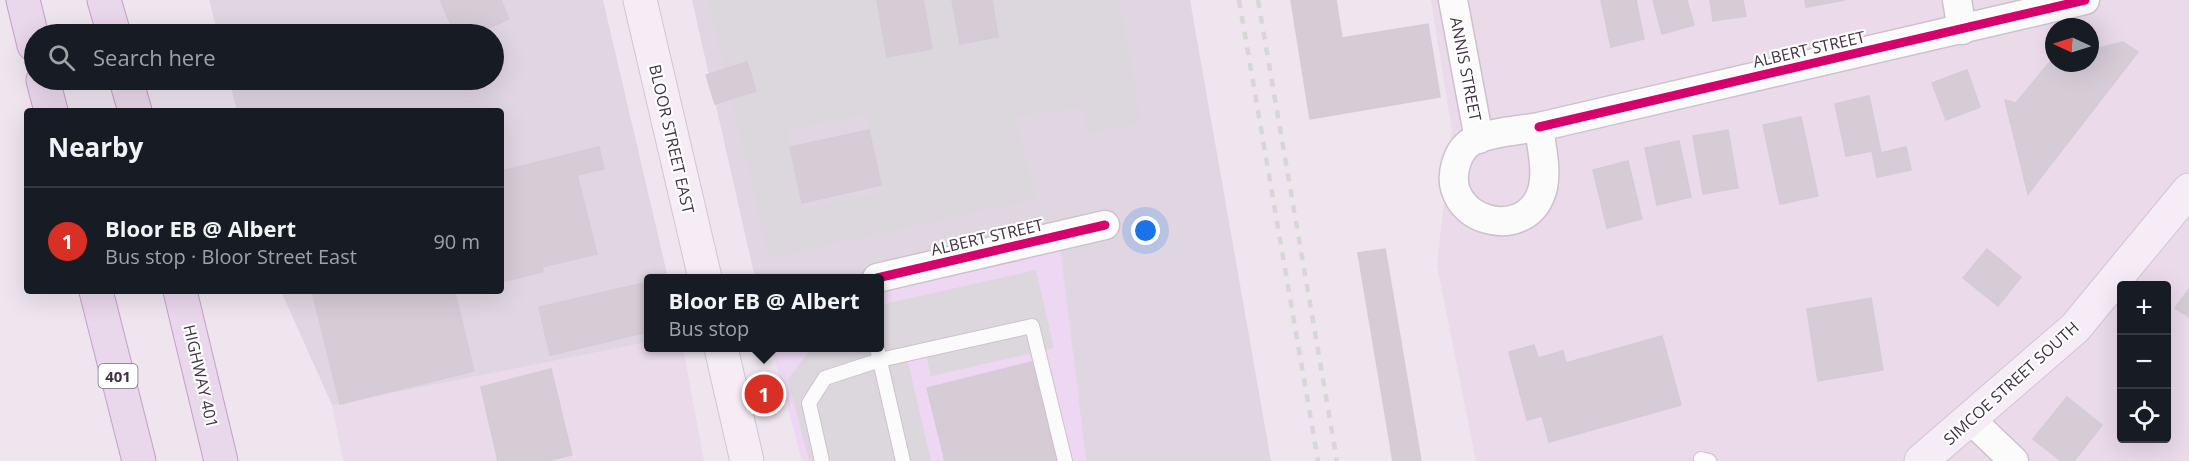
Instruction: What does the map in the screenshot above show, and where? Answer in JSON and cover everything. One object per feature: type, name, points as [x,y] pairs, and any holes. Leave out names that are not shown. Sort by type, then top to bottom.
[{"type":"highway","points":[[23,0],[29,24]]},
{"type":"highway","points":[[104,0],[111,24]]},
{"type":"highway","points":[[46,90],[50,108]]},
{"type":"highway","points":[[129,90],[134,108]]},
{"type":"highway","name":"401","points":[[97,294],[139,461]]},
{"type":"highway","name":"HIGHWAY 401","points":[[181,294],[221,461]]},
{"type":"main road","name":"BLOOR STREET EAST","points":[[640,0],[704,274]]},
{"type":"main road","name":"SIMCOE STREET SOUTH","points":[[1921,461],[2075,328],[2189,190]]},
{"type":"main road","points":[[722,352],[747,461]]},
{"type":"street","name":"ANNIS STREET","points":[[1453,0],[1479,139]]},
{"type":"street","points":[[1957,0],[1962,30]]},
{"type":"street","name":"ALBERT STREET","points":[[1479,139],[2085,0]]},
{"type":"street","points":[[1479,139],[1467,144],[1459,156],[1454,171],[1459,199],[1469,211],[1481,219],[1496,222],[1511,221],[1525,215],[1536,204],[1542,190],[1544,176],[1539,127]]},
{"type":"street","name":"ALBERT STREET","points":[[884,277],[1105,225]]},
{"type":"street","points":[[1971,420],[2014,461]]},
{"type":"lane","points":[[822,461],[809,403],[825,378],[878,354],[1032,326],[1065,461]]},
{"type":"lane","points":[[878,354],[903,461]]},
{"type":"shaded area","points":[[209,0],[603,0],[667,274],[644,274],[644,343],[332,405],[282,294],[504,294],[504,108],[236,108],[232,90],[504,90],[504,24],[215,24]]},
{"type":"shaded area","points":[[692,0],[1190,0],[1271,461],[1086,461],[1060,247],[884,277],[884,274],[754,274]]},
{"type":"shaded area","points":[[708,0],[1119,0],[1141,123],[1087,134],[1083,107],[1016,117],[1035,199],[769,258]],"holes":[[[867,114],[882,193],[802,208],[787,130]]]},
{"type":"shaded area","points":[[1431,0],[2189,0],[2189,461],[1476,461],[1437,265],[1452,131]]},
{"type":"shaded area","points":[[1060,247],[1086,461],[802,461],[773,352],[884,352],[884,285]]},
{"type":"shaded area","points":[[1036,270],[1054,348],[931,376],[926,354],[907,358],[931,461],[809,461],[788,379],[808,352],[884,352],[884,304]]},
{"type":"shaded area","points":[[644,343],[644,352],[684,352],[704,461],[343,461],[332,405]]},
{"type":"building","points":[[440,0],[501,0],[509,19],[497,24],[451,24]]},
{"type":"building","points":[[877,0],[923,0],[932,49],[887,57]]},
{"type":"building","points":[[952,0],[992,0],[998,37],[960,44]]},
{"type":"building","points":[[1291,0],[1336,0],[1342,38],[1428,24],[1440,97],[1310,119]]},
{"type":"building","points":[[1601,0],[1636,0],[1644,39],[1611,47]]},
{"type":"building","points":[[1653,0],[1687,0],[1694,25],[1662,34]]},
{"type":"building","points":[[1710,0],[1743,0],[1746,16],[1713,21]]},
{"type":"building","points":[[1805,0],[1845,0],[1806,7]]},
{"type":"building","points":[[2123,42],[2138,52],[2028,194],[2005,100],[2016,103],[2045,68],[2045,72],[2099,72],[2099,48]]},
{"type":"building","points":[[747,62],[756,91],[715,104],[706,75]]},
{"type":"building","points":[[1967,70],[1980,107],[1946,120],[1932,83]]},
{"type":"building","points":[[1869,96],[1881,153],[1906,147],[1911,170],[1877,177],[1872,151],[1846,156],[1835,104]]},
{"type":"building","points":[[1801,117],[1818,196],[1780,204],[1763,125]]},
{"type":"building","points":[[869,130],[881,185],[802,203],[790,147]]},
{"type":"building","points":[[1728,130],[1738,188],[1703,194],[1693,136]]},
{"type":"building","points":[[1679,141],[1691,197],[1657,205],[1645,148]]},
{"type":"building","points":[[599,147],[604,169],[577,175],[597,254],[542,267],[543,272],[504,281],[504,170]]},
{"type":"building","points":[[1628,161],[1642,219],[1607,228],[1593,170]]},
{"type":"building","points":[[1385,249],[1421,461],[1393,461],[1358,253]]},
{"type":"building","points":[[1987,249],[2021,277],[1998,306],[1963,278]]},
{"type":"building","points":[[644,283],[644,333],[550,355],[539,307]]},
{"type":"building","points":[[2189,289],[2189,317],[2175,308]]},
{"type":"building","points":[[313,294],[455,294],[474,371],[340,404]]},
{"type":"building","points":[[1871,298],[1883,370],[1818,381],[1807,309]]},
{"type":"building","points":[[1662,336],[1681,405],[1549,442],[1542,416],[1527,420],[1509,352],[1534,345],[1538,358],[1563,351],[1566,363]]},
{"type":"building","points":[[1032,362],[1057,461],[945,461],[927,388]]},
{"type":"building","points":[[551,369],[572,455],[546,461],[498,461],[481,387]]},
{"type":"building","points":[[2067,397],[2102,425],[2074,461],[2061,461],[2033,439]]},
{"type":"railway","points":[[1239,0],[1318,461]]},
{"type":"railway","points":[[1258,0],[1337,461]]},
{"type":"cycle path","points":[[1539,127],[2085,0]]},
{"type":"cycle path","points":[[884,276],[1105,225]]},
{"type":"place","name":"Bloor EB @ Albert","points":[[764,394]]}]
